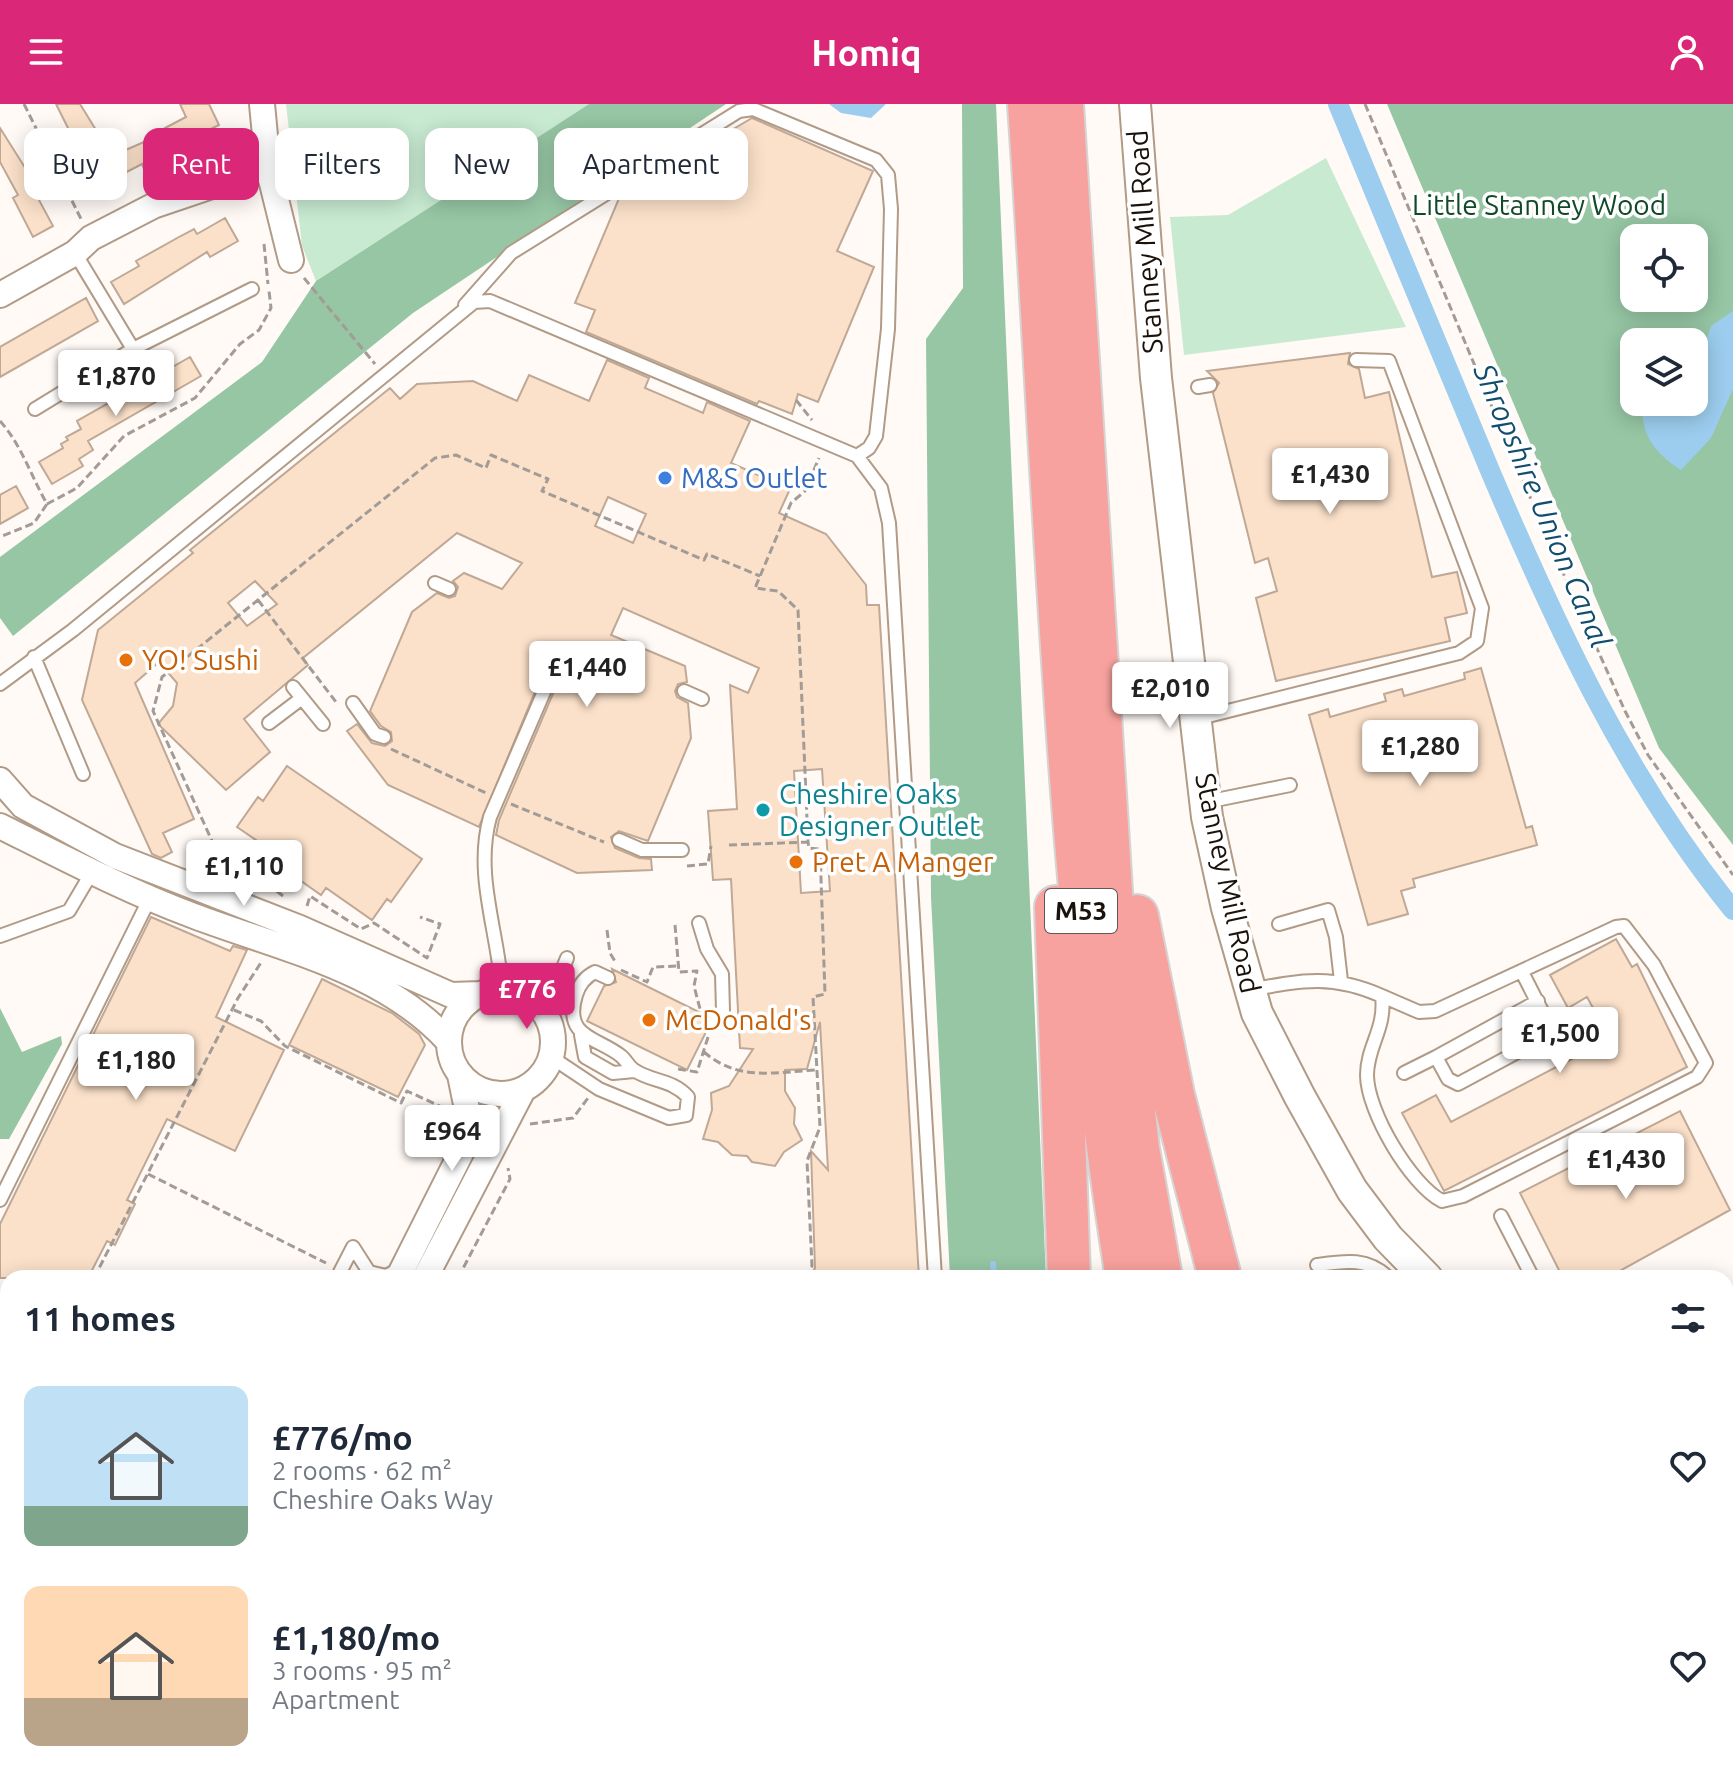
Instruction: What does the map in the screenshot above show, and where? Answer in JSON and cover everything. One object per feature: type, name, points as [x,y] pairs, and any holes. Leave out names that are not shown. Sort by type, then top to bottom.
[{"type":"highway","name":"M53","points":[[1029,104],[1080,904],[1107,1156],[1126,1270]]},
{"type":"highway","name":"M53","points":[[1062,104],[1113,922],[1138,1149],[1160,1270]]},
{"type":"highway","points":[[1058,541],[1051,759],[1069,1270]]},
{"type":"highway","points":[[1102,726],[1173,1095],[1218,1270]]},
{"type":"street","points":[[262,104],[268,167],[291,260]]},
{"type":"street","name":"Stanney Mill Road","points":[[1135,104],[1156,378],[1206,802],[1227,908],[1257,1013],[1285,1069],[1352,1190],[1388,1238],[1419,1270]]},
{"type":"street","points":[[0,295],[153,206],[268,167]]},
{"type":"street","points":[[0,780],[23,806],[64,831],[165,877],[451,995],[519,993],[534,1001],[549,1021],[553,1044],[551,1057],[541,1076],[523,1090],[497,1140],[412,1270]]},
{"type":"street","points":[[0,826],[150,898],[300,931],[407,1003],[449,1042]]},
{"type":"street","points":[[411,1270],[463,1149],[468,1123],[460,1075],[453,1062],[449,1042],[452,1024],[461,1009],[491,992]]},
{"type":"street","points":[[460,1075],[480,1090],[497,1094],[523,1090]]},
{"type":"lane","points":[[461,310],[511,253],[739,111],[753,109],[876,160],[888,175],[891,209],[888,329],[876,436],[869,448],[857,456]]},
{"type":"lane","points":[[83,245],[133,349]]},
{"type":"lane","points":[[35,409],[133,349],[252,289]]},
{"type":"lane","points":[[0,684],[73,630],[474,302],[490,301],[857,456],[881,488],[889,523],[935,1270]]},
{"type":"lane","points":[[1196,719],[1459,653],[1477,641],[1482,608],[1409,406],[1389,361],[1356,360]]},
{"type":"lane","points":[[435,583],[449,589]]},
{"type":"lane","points":[[34,657],[83,774]]},
{"type":"lane","points":[[491,992],[496,933],[482,869],[483,842],[498,798],[559,657]]},
{"type":"lane","points":[[684,691],[702,699]]},
{"type":"lane","points":[[269,723],[298,692],[323,724]]},
{"type":"lane","points":[[353,703],[375,734],[385,742]]},
{"type":"lane","points":[[1206,802],[1290,785]]},
{"type":"lane","points":[[615,842],[642,850],[682,850]]},
{"type":"lane","points":[[0,936],[69,911],[92,872]]},
{"type":"lane","points":[[0,1200],[150,898]]},
{"type":"lane","points":[[1279,924],[1328,910],[1336,937],[1341,981]]},
{"type":"lane","points":[[699,923],[707,949],[722,974],[723,1011],[710,1020]]},
{"type":"lane","points":[[1250,990],[1298,980],[1350,982],[1419,1012],[1435,1011],[1624,926],[1654,965],[1706,1063],[1697,1077],[1451,1201],[1432,1196],[1415,1177],[1370,1098],[1367,1074],[1384,1021],[1382,996]]},
{"type":"lane","points":[[549,1021],[551,998],[567,958]]},
{"type":"lane","points":[[551,1057],[594,1086],[669,1118],[686,1115],[688,1097],[661,1078],[634,1071],[621,1056],[581,1035],[575,1019],[578,989],[587,976],[595,972],[608,978]]},
{"type":"lane","points":[[1436,1057],[1448,1079],[1458,1084],[1547,1036],[1550,1027],[1522,972]]},
{"type":"lane","points":[[1404,1073],[1538,1001]]},
{"type":"lane","points":[[1501,1216],[1529,1270]]},
{"type":"lane","points":[[340,1270],[353,1247],[368,1270]]},
{"type":"lane","points":[[1317,1265],[1350,1260],[1374,1264],[1380,1270]]},
{"type":"path","points":[[24,104],[83,245]]},
{"type":"path","points":[[1365,104],[1543,528],[1625,711],[1648,755],[1733,875]]},
{"type":"path","points":[[0,537],[34,523],[47,504],[77,488],[124,436],[195,398],[240,344],[259,330],[271,308],[264,236]]},
{"type":"path","points":[[307,282],[370,359]]},
{"type":"path","points":[[0,421],[15,437],[24,463],[47,504]]},
{"type":"path","points":[[300,931],[212,841],[153,711],[162,677],[435,458],[456,455],[486,468],[491,455],[548,479],[542,491],[704,560],[707,554],[760,576]]},
{"type":"path","points":[[810,1270],[807,1161],[820,1127],[813,997],[825,994],[820,849],[809,848],[808,842],[798,610],[778,591],[755,588],[791,503],[805,491],[819,457]]},
{"type":"path","points":[[258,600],[341,711]]},
{"type":"path","points":[[385,742],[498,798],[615,842]]},
{"type":"path","points":[[729,845],[808,842]]},
{"type":"path","points":[[683,866],[708,864],[711,846]]},
{"type":"path","points":[[98,1270],[232,1009],[265,957],[289,965],[310,896],[361,929],[374,923],[427,958],[440,924],[420,917]]},
{"type":"path","points":[[661,1078],[666,1067],[697,1072],[710,1020],[701,1009],[694,986],[697,971],[679,972],[675,925]]},
{"type":"path","points":[[607,930],[610,953],[620,969],[647,982],[653,967],[679,966]]},
{"type":"path","points":[[232,1009],[261,1021],[285,1046],[388,1097],[401,1103],[407,1091],[448,1110],[454,1122],[468,1123]]},
{"type":"path","points":[[704,1052],[731,1071],[745,1074],[817,1070]]},
{"type":"path","points":[[527,1125],[573,1118],[594,1086]]},
{"type":"path","points":[[462,1270],[510,1179],[507,1161],[514,1149],[497,1140]]},
{"type":"path","points":[[148,1174],[330,1270]]},
{"type":"green space","points":[[286,104],[589,104],[538,137],[538,128],[425,128],[425,200],[441,200],[316,281],[302,246],[297,200],[409,200],[409,128],[289,128]]},
{"type":"green space","points":[[589,104],[726,104],[690,128],[554,128],[554,200],[582,200],[413,313],[13,636],[0,618],[0,557],[262,362],[316,281],[441,200],[538,200],[538,137]]},
{"type":"green space","points":[[962,104],[996,104],[1046,1270],[950,1270],[931,897],[926,339],[963,288]]},
{"type":"green space","name":"Little Stanney Wood","points":[[1387,104],[1733,104],[1733,845],[1659,748]]},
{"type":"green space","points":[[1326,158],[1406,327],[1184,355],[1170,217],[1228,215]]},
{"type":"green space","points":[[0,1008],[22,1052],[61,1036],[62,1044],[9,1139],[0,1139]]},
{"type":"water","points":[[829,104],[886,104],[871,118],[841,113]]},
{"type":"water","points":[[1733,311],[1733,389],[1711,438],[1681,470],[1651,442],[1643,416],[1708,416],[1708,335],[1711,326]]},
{"type":"building","points":[[56,104],[80,104],[95,128],[68,128]]},
{"type":"building","points":[[180,104],[209,104],[219,125],[213,128],[165,128],[186,117]]},
{"type":"building","points":[[752,118],[873,171],[837,251],[874,267],[818,402],[798,394],[792,414],[759,401],[757,404],[586,332],[595,310],[575,303],[618,200],[748,200],[748,128],[735,128]]},
{"type":"building","points":[[0,128],[24,166],[24,200],[39,200],[53,226],[33,237],[13,198],[18,195],[0,162]]},
{"type":"building","points":[[143,142],[143,166],[142,164],[127,172],[127,149]]},
{"type":"building","points":[[225,218],[238,241],[210,257],[207,252],[124,304],[111,282],[139,266],[136,261],[194,229],[197,234]]},
{"type":"building","points":[[86,298],[98,321],[0,377],[0,347]]},
{"type":"building","points":[[1350,353],[1348,364],[1359,369],[1365,398],[1389,392],[1432,577],[1457,572],[1467,613],[1445,618],[1450,641],[1276,681],[1256,598],[1277,591],[1268,558],[1255,563],[1213,393],[1219,383],[1207,371]]},
{"type":"building","points":[[190,357],[201,376],[88,441],[93,450],[79,459],[83,466],[52,484],[39,462],[63,448],[61,444],[68,440],[66,437],[81,429],[77,421]]},
{"type":"building","points":[[607,360],[649,378],[645,388],[703,413],[707,402],[750,421],[731,463],[790,489],[779,513],[826,534],[866,585],[867,605],[879,605],[919,1270],[814,1270],[811,1151],[828,1170],[820,1022],[807,1069],[785,1070],[785,1091],[795,1108],[794,1124],[802,1140],[784,1152],[775,1166],[752,1162],[747,1156],[732,1155],[718,1142],[703,1139],[712,1110],[711,1093],[729,1086],[753,1049],[740,1048],[731,879],[713,880],[708,811],[737,809],[730,685],[748,693],[759,668],[623,608],[611,635],[685,666],[687,682],[678,684],[675,691],[677,697],[688,703],[691,738],[648,841],[619,831],[611,837],[615,848],[639,858],[651,859],[652,870],[577,873],[496,835],[499,820],[567,661],[563,649],[551,653],[479,827],[388,785],[347,731],[357,724],[372,743],[385,746],[392,741],[391,732],[381,726],[370,711],[412,612],[437,593],[449,598],[455,596],[458,587],[453,581],[464,573],[502,589],[522,563],[457,533],[303,658],[308,665],[244,719],[270,752],[226,790],[158,724],[173,706],[177,683],[159,662],[135,683],[194,819],[163,833],[172,852],[161,858],[152,854],[82,700],[98,630],[193,553],[190,550],[390,388],[400,399],[417,384],[473,381],[517,401],[529,375],[589,401]],"holes":[[[608,497],[646,514],[633,543],[595,526]],[[255,581],[277,604],[247,626],[228,603]],[[822,769],[830,891],[801,893],[794,771]]]},
{"type":"building","points":[[16,486],[28,508],[0,524],[0,495]]},
{"type":"building","points":[[1481,668],[1526,828],[1532,826],[1537,845],[1413,879],[1415,887],[1401,891],[1408,914],[1368,925],[1309,715],[1328,709],[1330,717],[1386,701],[1384,694],[1402,689],[1404,696],[1465,679],[1464,673]]},
{"type":"building","points":[[287,766],[422,859],[391,902],[387,899],[372,920],[326,888],[321,895],[280,866],[285,860],[237,827],[258,797],[263,801]]},
{"type":"building","points":[[151,917],[230,951],[233,946],[247,950],[216,1017],[284,1050],[235,1151],[167,1119],[127,1200],[135,1204],[115,1245],[107,1241],[92,1270],[0,1270],[0,1224]]},
{"type":"building","points":[[1616,939],[1632,967],[1637,964],[1687,1067],[1444,1191],[1402,1113],[1436,1095],[1451,1122],[1610,1039],[1587,997],[1568,1008],[1550,975]]},
{"type":"building","name":"McDonald's","points":[[612,969],[705,1015],[703,1022],[708,1028],[687,1070],[587,1021],[604,986],[616,982]]},
{"type":"building","points":[[322,979],[392,1013],[419,1034],[425,1045],[398,1097],[289,1045]]},
{"type":"building","points":[[1680,1111],[1730,1210],[1621,1270],[1559,1270],[1520,1193]]},
{"type":"waterway","name":"Shropshire Union Canal","points":[[1338,104],[1491,473],[1568,645],[1659,808],[1733,910]]},
{"type":"waterway","points":[[993,1264],[993,1270]]},
{"type":"place","name":"M&S Outlet","points":[[665,478]]},
{"type":"place","name":"YO! Sushi","points":[[126,660]]},
{"type":"place","name":"Cheshire Oaks Designer Outlet","points":[[763,810]]},
{"type":"place","name":"Pret A Manger","points":[[796,862]]},
{"type":"place","name":"McDonald's","points":[[649,1020]]}]
